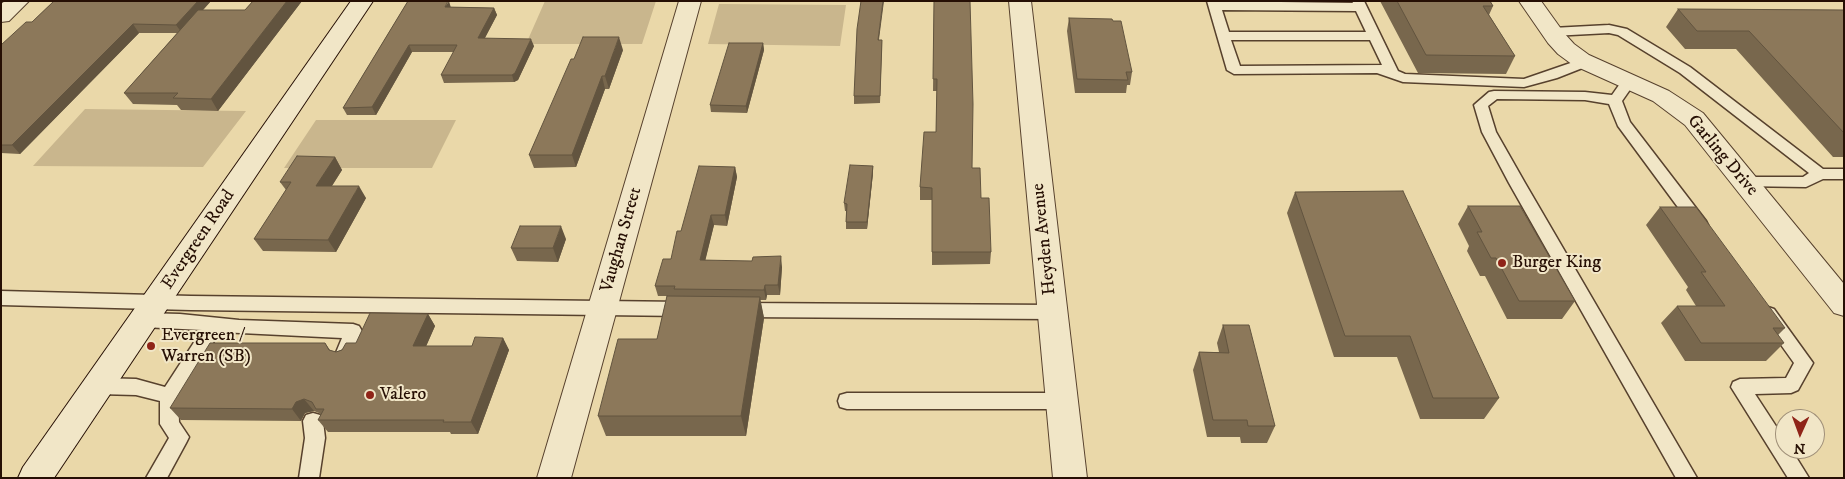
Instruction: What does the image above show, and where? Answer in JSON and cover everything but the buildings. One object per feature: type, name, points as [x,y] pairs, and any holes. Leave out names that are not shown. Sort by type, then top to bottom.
[{"type":"street","points":[[1,16],[18,1]]},
{"type":"street","name":"Evergreen Road","points":[[35,478],[362,1]]},
{"type":"street","name":"Vaughan Street","points":[[554,478],[690,1]]},
{"type":"street","name":"Heyden Avenue","points":[[1020,1],[1070,478]]},
{"type":"street","name":"Garling Drive","points":[[1530,1],[1566,49],[1622,91],[1661,96],[1679,107],[1694,120],[1844,305]]},
{"type":"lane","points":[[1393,75],[1359,4],[1214,4],[1234,70],[1379,69],[1393,75],[1403,78],[1469,83],[1524,83],[1552,75],[1585,62]]},
{"type":"lane","points":[[1552,32],[1609,29],[1622,32],[1685,70],[1820,174]]},
{"type":"lane","points":[[1224,36],[1374,36]]},
{"type":"lane","points":[[1687,478],[1516,183],[1489,132],[1481,105],[1494,95],[1585,96],[1622,91],[1623,124],[1708,235]]},
{"type":"lane","points":[[1744,182],[1806,182],[1820,174],[1844,174]]},
{"type":"lane","points":[[1,298],[149,311],[705,309]]},
{"type":"lane","points":[[1756,299],[1804,363],[1791,385],[1740,387],[1799,478]]},
{"type":"lane","points":[[725,310],[1053,312]]},
{"type":"lane","points":[[149,311],[180,320],[239,327],[354,331],[344,355]]},
{"type":"lane","points":[[156,478],[179,437],[170,424],[169,396],[216,324]]},
{"type":"lane","points":[[98,386],[136,387],[169,396]]},
{"type":"lane","points":[[847,401],[1062,401]]},
{"type":"lane","points":[[309,478],[315,438],[313,421]]},
{"type":"shaded area","points":[[545,1],[656,1],[642,44],[526,44]]},
{"type":"shaded area","points":[[719,4],[846,5],[840,46],[708,44]]},
{"type":"shaded area","points":[[85,109],[246,111],[203,167],[33,166]]},
{"type":"shaded area","points":[[316,120],[456,120],[432,168],[284,168]]},
{"type":"place","name":"Burger King","points":[[1502,263]]},
{"type":"place","name":"Evergreen / Warren (SB)","points":[[151,346]]},
{"type":"place","name":"Valero","points":[[370,395]]}]
